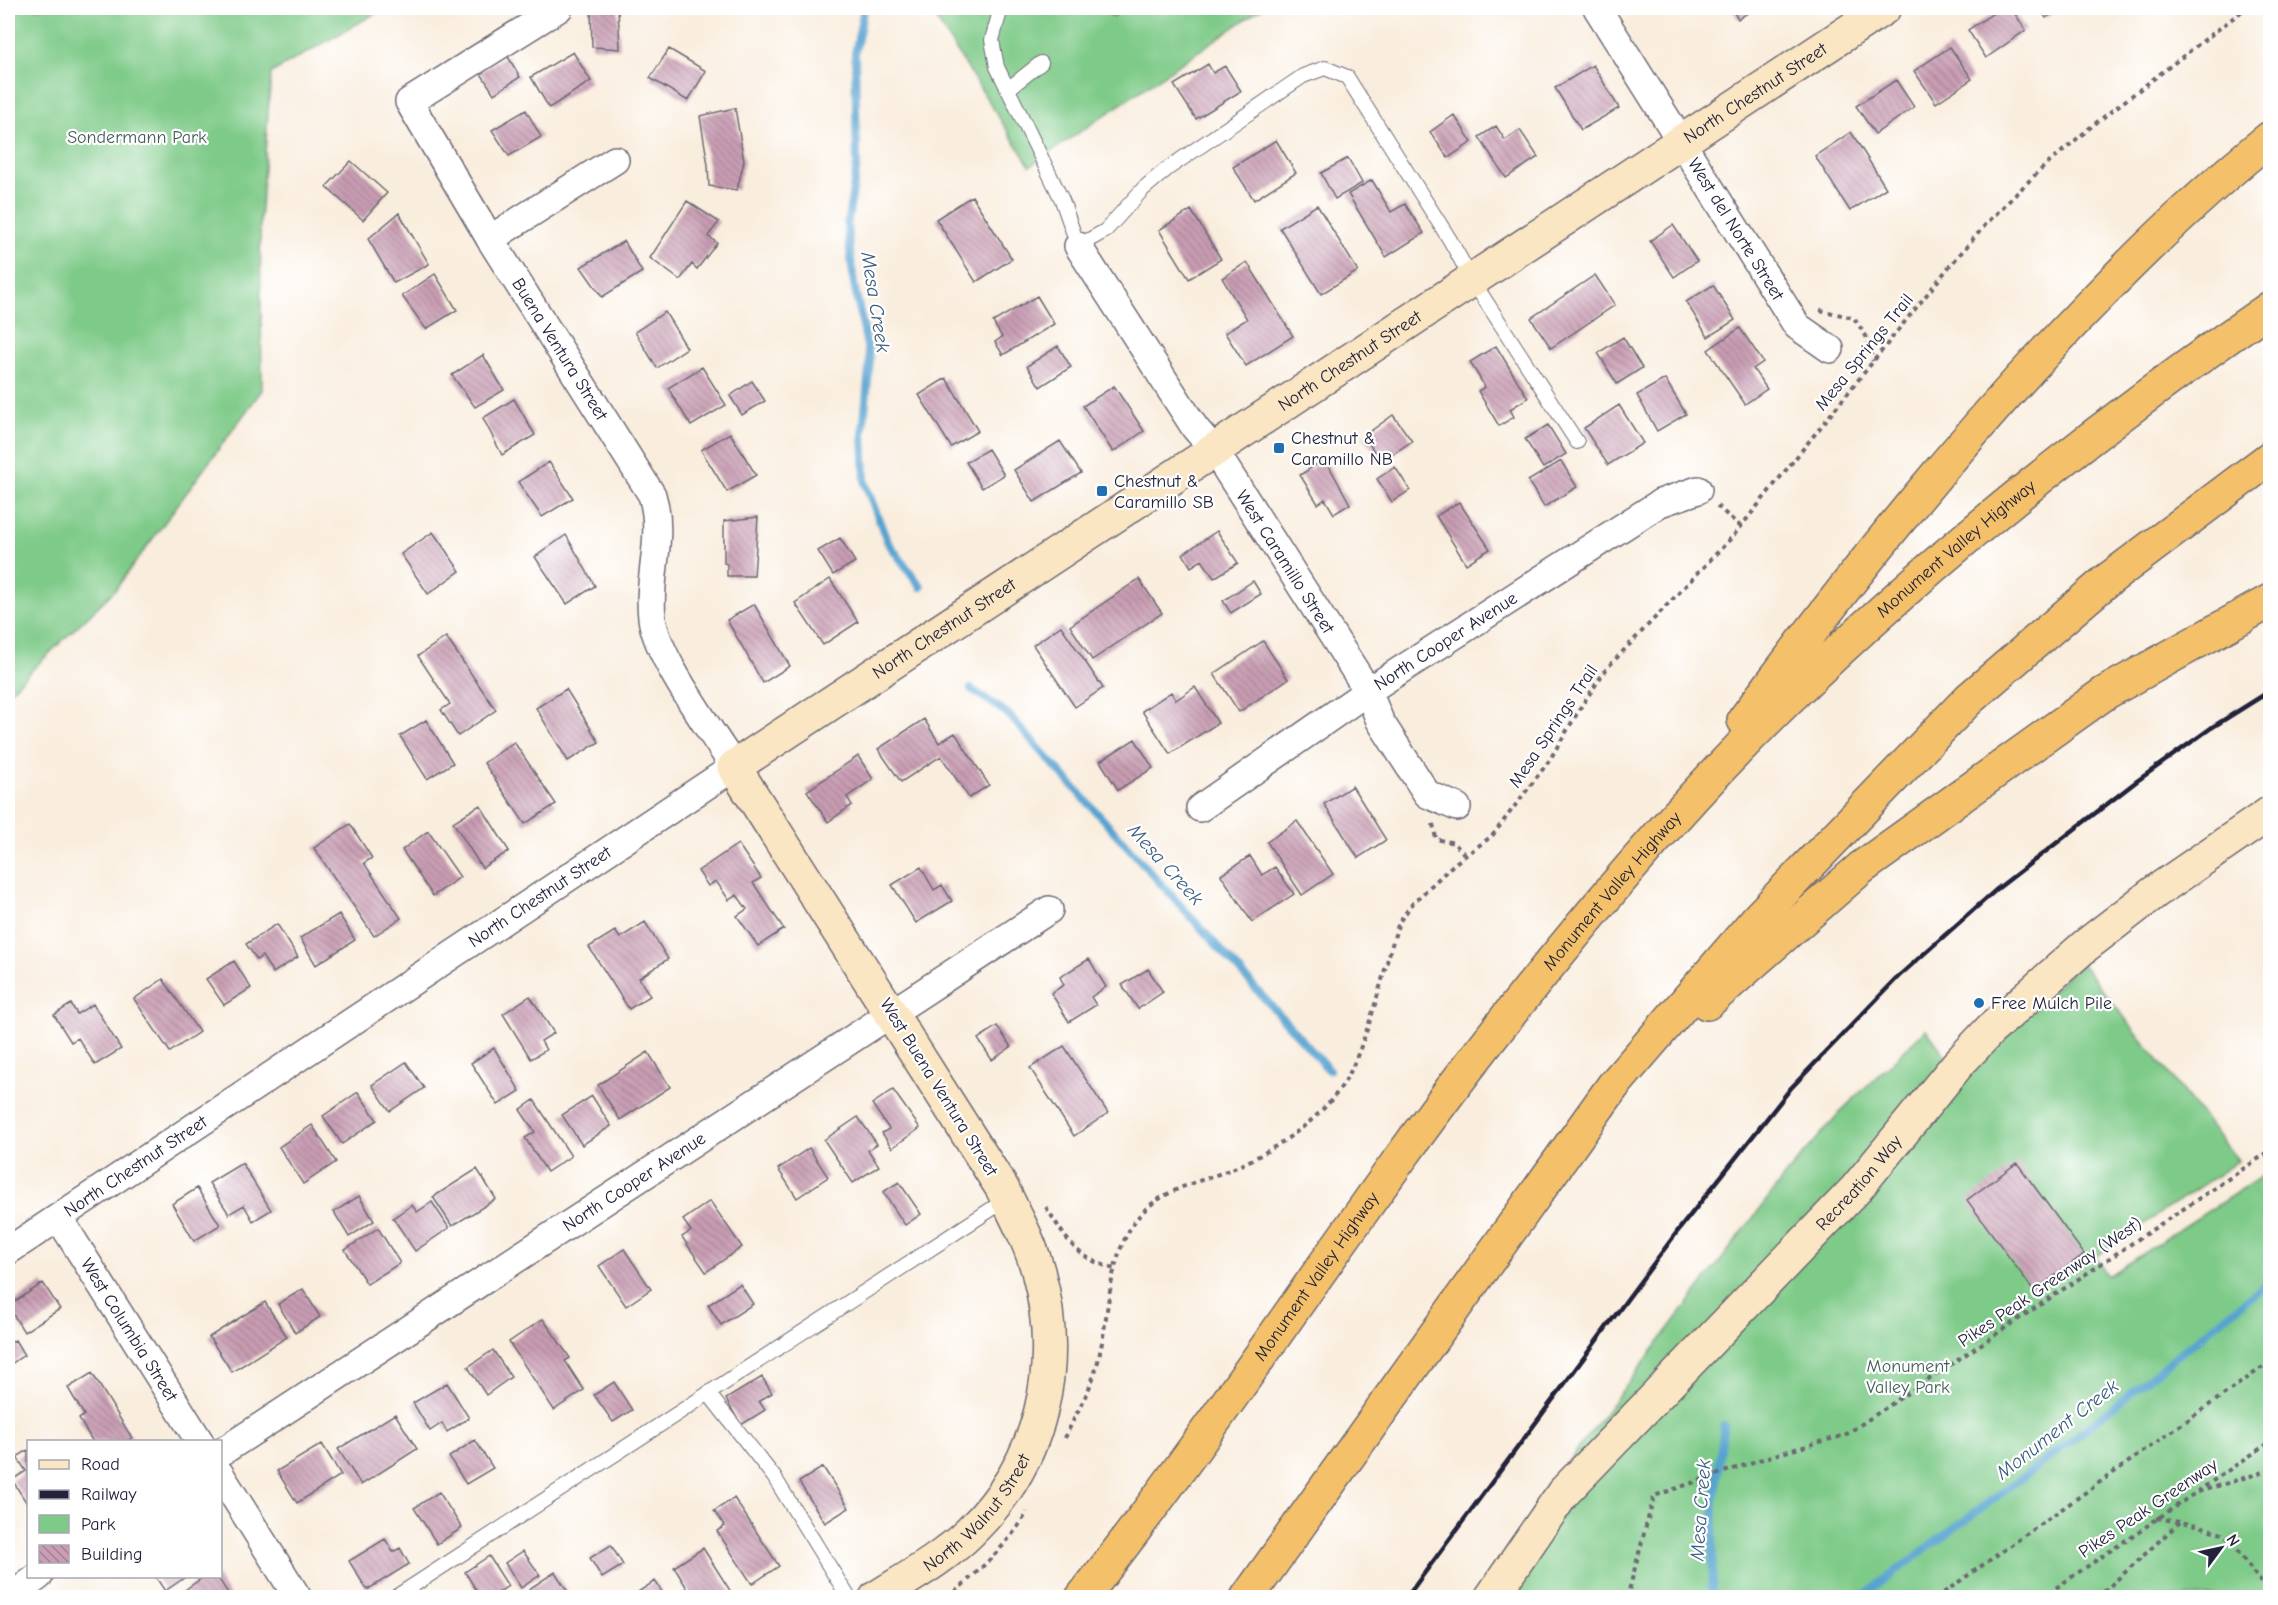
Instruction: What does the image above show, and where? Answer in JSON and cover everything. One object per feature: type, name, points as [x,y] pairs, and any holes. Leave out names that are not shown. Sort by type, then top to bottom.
[{"type":"highway","points":[[1649,847],[1809,634],[1917,498],[2019,378],[2177,218],[2271,138]]},
{"type":"highway","name":"Monument Valley Highway","points":[[1082,1598],[1126,1542],[1374,1195],[1505,1021],[1649,847],[1782,705],[1883,610],[2027,488],[2180,370],[2271,308]]},
{"type":"highway","points":[[1247,1598],[1613,1086],[1758,918],[1969,699],[2104,582],[2271,459]]},
{"type":"highway","points":[[1613,1086],[1861,868],[2105,693],[2271,601]]},
{"type":"highway","points":[[1063,1598],[1126,1542]]},
{"type":"main road","name":"North Chestnut Street","points":[[734,767],[1884,8]]},
{"type":"main road","name":"West Buena Ventura Street","points":[[734,767],[892,1012],[1007,1198],[1023,1229],[1038,1270],[1047,1313],[1050,1357],[1045,1398],[1046,1444]]},
{"type":"main road","name":"Recreation Way","points":[[1491,1598],[1563,1493],[1856,1189],[1958,1064],[1990,1030],[2085,946],[2182,873],[2271,813]]},
{"type":"main road","name":"North Walnut Street","points":[[876,1598],[936,1560],[969,1533],[994,1507],[1011,1481],[1046,1444]]},
{"type":"street","name":"Buena Ventura Street","points":[[559,8],[409,102],[490,239],[652,495],[657,519],[658,547],[651,599],[655,630],[666,658],[734,767]]},
{"type":"street","name":"West del Norte Street","points":[[1597,8],[1797,326],[1830,349]]},
{"type":"street","points":[[490,239],[615,160]]},
{"type":"street","name":"West Caramillo Street","points":[[1078,246],[1195,428],[1214,450],[1368,691],[1380,721],[1427,794],[1457,807]]},
{"type":"street","name":"North Cooper Avenue","points":[[1200,808],[1368,691],[1660,504],[1698,490]]},
{"type":"street","name":"North Chestnut Street","points":[[8,1251],[734,767]]},
{"type":"street","name":"North Cooper Avenue","points":[[222,1452],[1049,910]]},
{"type":"street","name":"West Columbia Street","points":[[59,1218],[199,1440]]},
{"type":"street","points":[[222,1477],[298,1598]]},
{"type":"street","points":[[9,1598],[36,1578]]},
{"type":"lane","points":[[1002,8],[992,40],[997,67],[1062,200],[1078,246],[1105,231],[1143,189],[1167,169],[1303,76],[1325,68],[1347,77],[1450,240],[1472,280],[1577,442]]},
{"type":"lane","points":[[1008,89],[1041,63]]},
{"type":"lane","points":[[394,1598],[1007,1198]]},
{"type":"lane","points":[[708,1394],[774,1477],[849,1598]]},
{"type":"path","name":"Mesa Springs Trail","points":[[1046,1444],[1095,1373],[1119,1249],[1134,1222],[1153,1203],[1179,1188],[1239,1166],[1291,1136],[1316,1116],[1339,1089],[1355,1062],[1399,922],[1413,903],[1454,864],[1492,836],[1549,761],[1607,668],[1741,526],[1948,267],[1988,223],[2037,173],[2092,126],[2246,8]]},
{"type":"path","points":[[1698,490],[1741,526]]},
{"type":"path","name":"Pikes Peak Greenway (West)","points":[[1627,1598],[1654,1496],[1771,1456],[1845,1435],[2271,1151]]},
{"type":"path","points":[[1040,1198],[1072,1248],[1096,1263],[1115,1269]]},
{"type":"path","points":[[1936,1598],[2271,1362]]},
{"type":"path","name":"Pikes Peak Greenway","points":[[2041,1598],[2191,1494],[2271,1442]]},
{"type":"path","points":[[2191,1494],[2271,1470]]},
{"type":"path","points":[[948,1598],[977,1572],[1020,1524],[1030,1506]]},
{"type":"path","points":[[2156,1518],[2180,1522],[2225,1535],[2271,1594]]},
{"type":"path","points":[[2097,1598],[2180,1522]]},
{"type":"green space","name":"Sondermann Park","points":[[8,8],[385,8],[271,73],[260,221],[262,390],[115,590],[8,693]]},
{"type":"green space","points":[[929,8],[1262,8],[1030,166]]},
{"type":"green space","name":"Monument Valley Park","points":[[2081,963],[2238,1161],[2095,1257],[2108,1276],[2270,1171],[2270,1597],[1478,1598],[1562,1470],[1784,1177],[1840,1112],[1926,1029],[1962,1079]]},
{"type":"building","points":[[591,8],[618,8],[620,49],[592,47]]},
{"type":"building","points":[[1731,8],[1756,8],[1738,19]]},
{"type":"building","points":[[2001,8],[2011,8],[2026,30],[1986,58],[1968,30]]},
{"type":"building","points":[[2039,8],[2060,8],[2046,18]]},
{"type":"building","points":[[1950,47],[1972,79],[1936,103],[1914,71]]},
{"type":"building","points":[[669,49],[706,71],[688,101],[650,78]]},
{"type":"building","points":[[573,52],[591,81],[549,108],[531,77]]},
{"type":"building","points":[[507,55],[520,77],[494,94],[480,72]]},
{"type":"building","points":[[1208,64],[1213,73],[1225,66],[1241,91],[1196,119],[1174,85]]},
{"type":"building","points":[[1593,65],[1619,108],[1581,130],[1555,88]]},
{"type":"building","points":[[1896,80],[1914,107],[1875,134],[1856,106]]},
{"type":"building","points":[[735,108],[744,161],[737,190],[709,186],[700,116]]},
{"type":"building","points":[[526,110],[541,137],[509,156],[492,130]]},
{"type":"building","points":[[1454,115],[1472,142],[1448,158],[1430,132]]},
{"type":"building","points":[[1496,126],[1505,140],[1520,130],[1538,157],[1506,178],[1479,137]]},
{"type":"building","points":[[1851,132],[1886,188],[1850,211],[1815,156]]},
{"type":"building","points":[[1276,140],[1296,173],[1254,200],[1233,167]]},
{"type":"building","points":[[1348,158],[1362,183],[1335,199],[1321,173]]},
{"type":"building","points":[[351,161],[387,193],[363,220],[326,187]]},
{"type":"building","points":[[1372,180],[1391,212],[1405,204],[1424,233],[1386,257],[1348,194]]},
{"type":"building","points":[[972,196],[1012,259],[976,282],[936,219]]},
{"type":"building","points":[[687,201],[719,222],[708,236],[717,243],[697,269],[692,264],[680,280],[650,258]]},
{"type":"building","points":[[1317,205],[1358,271],[1321,294],[1280,228]]},
{"type":"building","points":[[1191,210],[1221,259],[1189,279],[1159,230]]},
{"type":"building","points":[[399,213],[429,264],[394,283],[368,239]]},
{"type":"building","points":[[1673,225],[1697,261],[1674,277],[1650,241]]},
{"type":"building","points":[[624,241],[642,272],[602,297],[581,267]]},
{"type":"building","points":[[1247,262],[1293,336],[1246,366],[1225,333],[1247,319],[1222,278]]},
{"type":"building","points":[[435,274],[457,310],[426,329],[402,296]]},
{"type":"building","points":[[1595,275],[1615,305],[1551,348],[1531,318]]},
{"type":"building","points":[[1713,285],[1735,320],[1708,337],[1686,302]]},
{"type":"building","points":[[1037,296],[1054,324],[1003,355],[995,342],[1002,337],[993,322]]},
{"type":"building","points":[[665,312],[687,348],[657,368],[635,332]]},
{"type":"building","points":[[1740,328],[1763,362],[1753,369],[1767,389],[1745,404],[1708,350]]},
{"type":"building","points":[[1623,337],[1642,368],[1617,384],[1598,353]]},
{"type":"building","points":[[1058,346],[1071,367],[1040,387],[1027,366]]},
{"type":"building","points":[[1496,346],[1528,398],[1510,409],[1514,417],[1499,426],[1478,391],[1485,387],[1470,362]]},
{"type":"building","points":[[483,355],[504,390],[475,407],[452,375]]},
{"type":"building","points":[[702,367],[726,405],[691,426],[668,388]]},
{"type":"building","points":[[946,378],[978,431],[951,447],[919,395]]},
{"type":"building","points":[[1665,379],[1686,414],[1657,431],[1637,395]]},
{"type":"building","points":[[752,381],[765,401],[742,415],[730,396]]},
{"type":"building","points":[[1114,386],[1144,431],[1113,452],[1083,406]]},
{"type":"building","points":[[514,399],[535,435],[502,455],[483,418]]},
{"type":"building","points":[[1619,405],[1643,443],[1608,465],[1584,428]]},
{"type":"building","points":[[1393,415],[1412,441],[1381,462],[1364,436]]},
{"type":"building","points":[[1548,425],[1566,454],[1543,468],[1525,439]]},
{"type":"building","points":[[730,433],[756,475],[727,492],[701,450]]},
{"type":"building","points":[[1060,441],[1081,473],[1034,502],[1014,470]]},
{"type":"building","points":[[988,449],[1004,475],[982,488],[966,462]]},
{"type":"building","points":[[1325,459],[1350,504],[1334,514],[1325,499],[1318,504],[1300,475]]},
{"type":"building","points":[[1561,461],[1577,487],[1544,507],[1528,481]]},
{"type":"building","points":[[549,462],[573,498],[542,517],[518,482]]},
{"type":"building","points":[[1395,467],[1410,490],[1392,502],[1377,479]]},
{"type":"building","points":[[1459,502],[1490,549],[1466,564],[1436,516]]},
{"type":"building","points":[[758,517],[754,576],[727,576],[727,564],[724,563],[724,521]]},
{"type":"building","points":[[1217,531],[1238,563],[1214,578],[1202,560],[1191,567],[1183,554]]},
{"type":"building","points":[[433,532],[460,571],[428,594],[401,554]]},
{"type":"building","points":[[566,535],[595,586],[567,604],[535,557]]},
{"type":"building","points":[[840,538],[855,562],[833,575],[818,551]]},
{"type":"building","points":[[830,579],[858,622],[823,645],[795,603]]},
{"type":"building","points":[[1139,579],[1162,613],[1092,660],[1070,626]]},
{"type":"building","points":[[1253,581],[1261,594],[1231,613],[1223,601]]},
{"type":"building","points":[[754,604],[790,666],[763,683],[727,620]]},
{"type":"building","points":[[1061,626],[1103,688],[1075,707],[1033,645]]},
{"type":"building","points":[[446,637],[496,710],[458,736],[441,710],[450,704],[418,656]]},
{"type":"building","points":[[1263,641],[1288,679],[1239,712],[1214,674]]},
{"type":"building","points":[[1195,687],[1218,723],[1170,754],[1142,711],[1171,692],[1176,700]]},
{"type":"building","points":[[566,689],[599,742],[568,761],[536,708]]},
{"type":"building","points":[[924,719],[939,743],[955,733],[989,785],[969,798],[941,756],[901,782],[878,749]]},
{"type":"building","points":[[426,720],[453,763],[427,779],[400,736]]},
{"type":"building","points":[[1135,739],[1153,768],[1118,790],[1100,761]]},
{"type":"building","points":[[514,742],[556,804],[525,824],[484,763]]},
{"type":"building","points":[[858,756],[873,779],[847,797],[852,805],[828,822],[807,791]]},
{"type":"building","points":[[1352,786],[1386,840],[1358,858],[1324,804]]},
{"type":"building","points":[[480,805],[509,851],[482,868],[453,822]]},
{"type":"building","points":[[1297,821],[1333,874],[1302,895],[1267,842]]},
{"type":"building","points":[[350,824],[372,858],[364,863],[401,918],[374,936],[314,848]]},
{"type":"building","points":[[428,831],[460,877],[433,896],[402,850]]},
{"type":"building","points":[[738,844],[761,878],[753,883],[784,929],[758,946],[737,916],[747,909],[737,895],[729,900],[716,881],[708,886],[698,871]]},
{"type":"building","points":[[1250,856],[1262,875],[1275,867],[1294,894],[1252,922],[1221,875]]},
{"type":"building","points":[[921,867],[934,890],[942,885],[952,901],[916,923],[892,885]]},
{"type":"building","points":[[339,914],[355,940],[316,965],[300,938]]},
{"type":"building","points":[[645,922],[668,959],[639,978],[650,996],[629,1009],[589,947],[615,931],[620,938]]},
{"type":"building","points":[[277,924],[298,957],[273,973],[262,956],[257,960],[246,944]]},
{"type":"building","points":[[1089,959],[1106,987],[1091,997],[1096,1005],[1069,1022],[1051,993],[1064,985],[1060,977]]},
{"type":"building","points":[[234,961],[251,988],[224,1005],[206,979]]},
{"type":"building","points":[[1148,969],[1163,992],[1138,1009],[1122,985]]},
{"type":"building","points":[[163,979],[199,1032],[170,1052],[134,999]]},
{"type":"building","points":[[530,996],[554,1033],[541,1041],[546,1050],[531,1059],[503,1014]]},
{"type":"building","points":[[71,1004],[77,1014],[93,1004],[121,1049],[95,1065],[78,1038],[71,1042],[54,1015]]},
{"type":"building","points":[[997,1026],[1011,1047],[992,1060],[978,1039]]},
{"type":"building","points":[[1064,1046],[1108,1113],[1074,1136],[1030,1068]]},
{"type":"building","points":[[494,1048],[520,1091],[498,1105],[471,1063]]},
{"type":"building","points":[[648,1052],[670,1087],[620,1120],[598,1085]]},
{"type":"building","points":[[406,1062],[424,1088],[390,1111],[372,1085]]},
{"type":"building","points":[[893,1090],[920,1128],[892,1148],[882,1133],[889,1129],[872,1104]]},
{"type":"building","points":[[358,1092],[377,1120],[342,1144],[323,1116]]},
{"type":"building","points":[[592,1096],[611,1126],[582,1145],[562,1115]]},
{"type":"building","points":[[534,1100],[571,1156],[547,1172],[525,1138],[535,1132],[520,1110]]},
{"type":"building","points":[[858,1117],[877,1144],[868,1150],[879,1166],[853,1183],[824,1140]]},
{"type":"building","points":[[312,1125],[336,1162],[303,1184],[279,1147]]},
{"type":"building","points":[[809,1148],[828,1177],[797,1198],[778,1169]]},
{"type":"building","points":[[242,1163],[271,1210],[253,1221],[244,1205],[229,1214],[209,1183]]},
{"type":"building","points":[[2017,1163],[2084,1254],[2034,1291],[1967,1200]]},
{"type":"building","points":[[477,1169],[496,1199],[452,1226],[433,1197]]},
{"type":"building","points":[[899,1182],[921,1214],[905,1225],[883,1192]]},
{"type":"building","points":[[197,1188],[220,1225],[194,1241],[172,1204]]},
{"type":"building","points":[[359,1196],[374,1221],[349,1237],[334,1212]]},
{"type":"building","points":[[710,1201],[742,1247],[706,1272],[682,1237],[691,1231],[683,1220]]},
{"type":"building","points":[[432,1202],[449,1228],[415,1251],[393,1218],[412,1205],[417,1212]]},
{"type":"building","points":[[378,1228],[400,1263],[367,1284],[345,1250]]},
{"type":"building","points":[[624,1249],[651,1289],[626,1306],[599,1266]]},
{"type":"building","points":[[43,1283],[60,1309],[24,1332],[8,1306]]},
{"type":"building","points":[[740,1284],[753,1304],[721,1325],[708,1305]]},
{"type":"building","points":[[303,1289],[320,1317],[295,1333],[278,1304]]},
{"type":"building","points":[[265,1302],[287,1337],[232,1372],[209,1337]]},
{"type":"building","points":[[543,1319],[570,1358],[565,1361],[584,1390],[554,1410],[509,1342]]},
{"type":"building","points":[[15,1340],[24,1355],[8,1366],[8,1344]]},
{"type":"building","points":[[493,1350],[511,1377],[486,1395],[468,1367]]},
{"type":"building","points":[[92,1373],[132,1438],[129,1440],[92,1440],[79,1419],[84,1415],[68,1388]]},
{"type":"building","points":[[762,1377],[772,1393],[759,1401],[765,1410],[741,1425],[726,1399]]},
{"type":"building","points":[[614,1382],[632,1410],[613,1422],[594,1395]]},
{"type":"building","points":[[447,1383],[469,1418],[447,1432],[442,1423],[430,1431],[413,1403]]},
{"type":"building","points":[[395,1414],[417,1449],[361,1485],[338,1449]]},
{"type":"building","points":[[475,1440],[493,1468],[466,1484],[449,1457]]},
{"type":"building","points":[[322,1444],[341,1475],[297,1503],[277,1471]]},
{"type":"building","points":[[27,1451],[27,1503],[12,1480],[26,1471],[17,1457]]},
{"type":"building","points":[[823,1467],[849,1508],[825,1523],[799,1482]]},
{"type":"building","points":[[439,1492],[462,1528],[437,1544],[414,1508]]},
{"type":"building","points":[[734,1498],[779,1566],[752,1584],[717,1531],[725,1526],[714,1511]]},
{"type":"building","points":[[385,1539],[393,1552],[400,1548],[409,1564],[367,1590],[349,1561]]},
{"type":"building","points":[[611,1545],[623,1565],[602,1578],[590,1558]]},
{"type":"building","points":[[703,1548],[731,1592],[722,1598],[693,1598],[674,1567]]},
{"type":"building","points":[[523,1551],[540,1575],[521,1588],[505,1563]]},
{"type":"building","points":[[489,1556],[508,1586],[490,1598],[481,1598],[465,1572]]},
{"type":"building","points":[[555,1572],[572,1598],[534,1598],[529,1589]]},
{"type":"building","points":[[156,1578],[184,1578],[165,1591]]},
{"type":"building","points":[[202,1578],[218,1578],[231,1598],[190,1598],[185,1590]]},
{"type":"building","points":[[655,1581],[666,1598],[634,1598],[633,1595]]},
{"type":"waterway","name":"Mesa Creek","points":[[864,8],[855,53],[857,165],[847,226],[854,284],[870,360],[863,431],[865,483],[887,541],[921,587]]},
{"type":"waterway","name":"Mesa Creek","points":[[971,689],[1007,713],[1329,1070]]},
{"type":"waterway","name":"Monument Creek","points":[[1860,1598],[2058,1451],[2270,1281]]},
{"type":"waterway","name":"Mesa Creek","points":[[1712,1598],[1714,1500],[1724,1425]]},
{"type":"railway","points":[[1406,1598],[1677,1232],[1791,1088],[1900,975],[1997,889],[2137,781],[2211,728],[2270,691]]},
{"type":"place","name":"Chestnut & Caramillo NB","points":[[1279,448]]},
{"type":"place","name":"Chestnut & Caramillo SB","points":[[1102,491]]},
{"type":"place","name":"Free Mulch Pile","points":[[1979,1003]]}]
